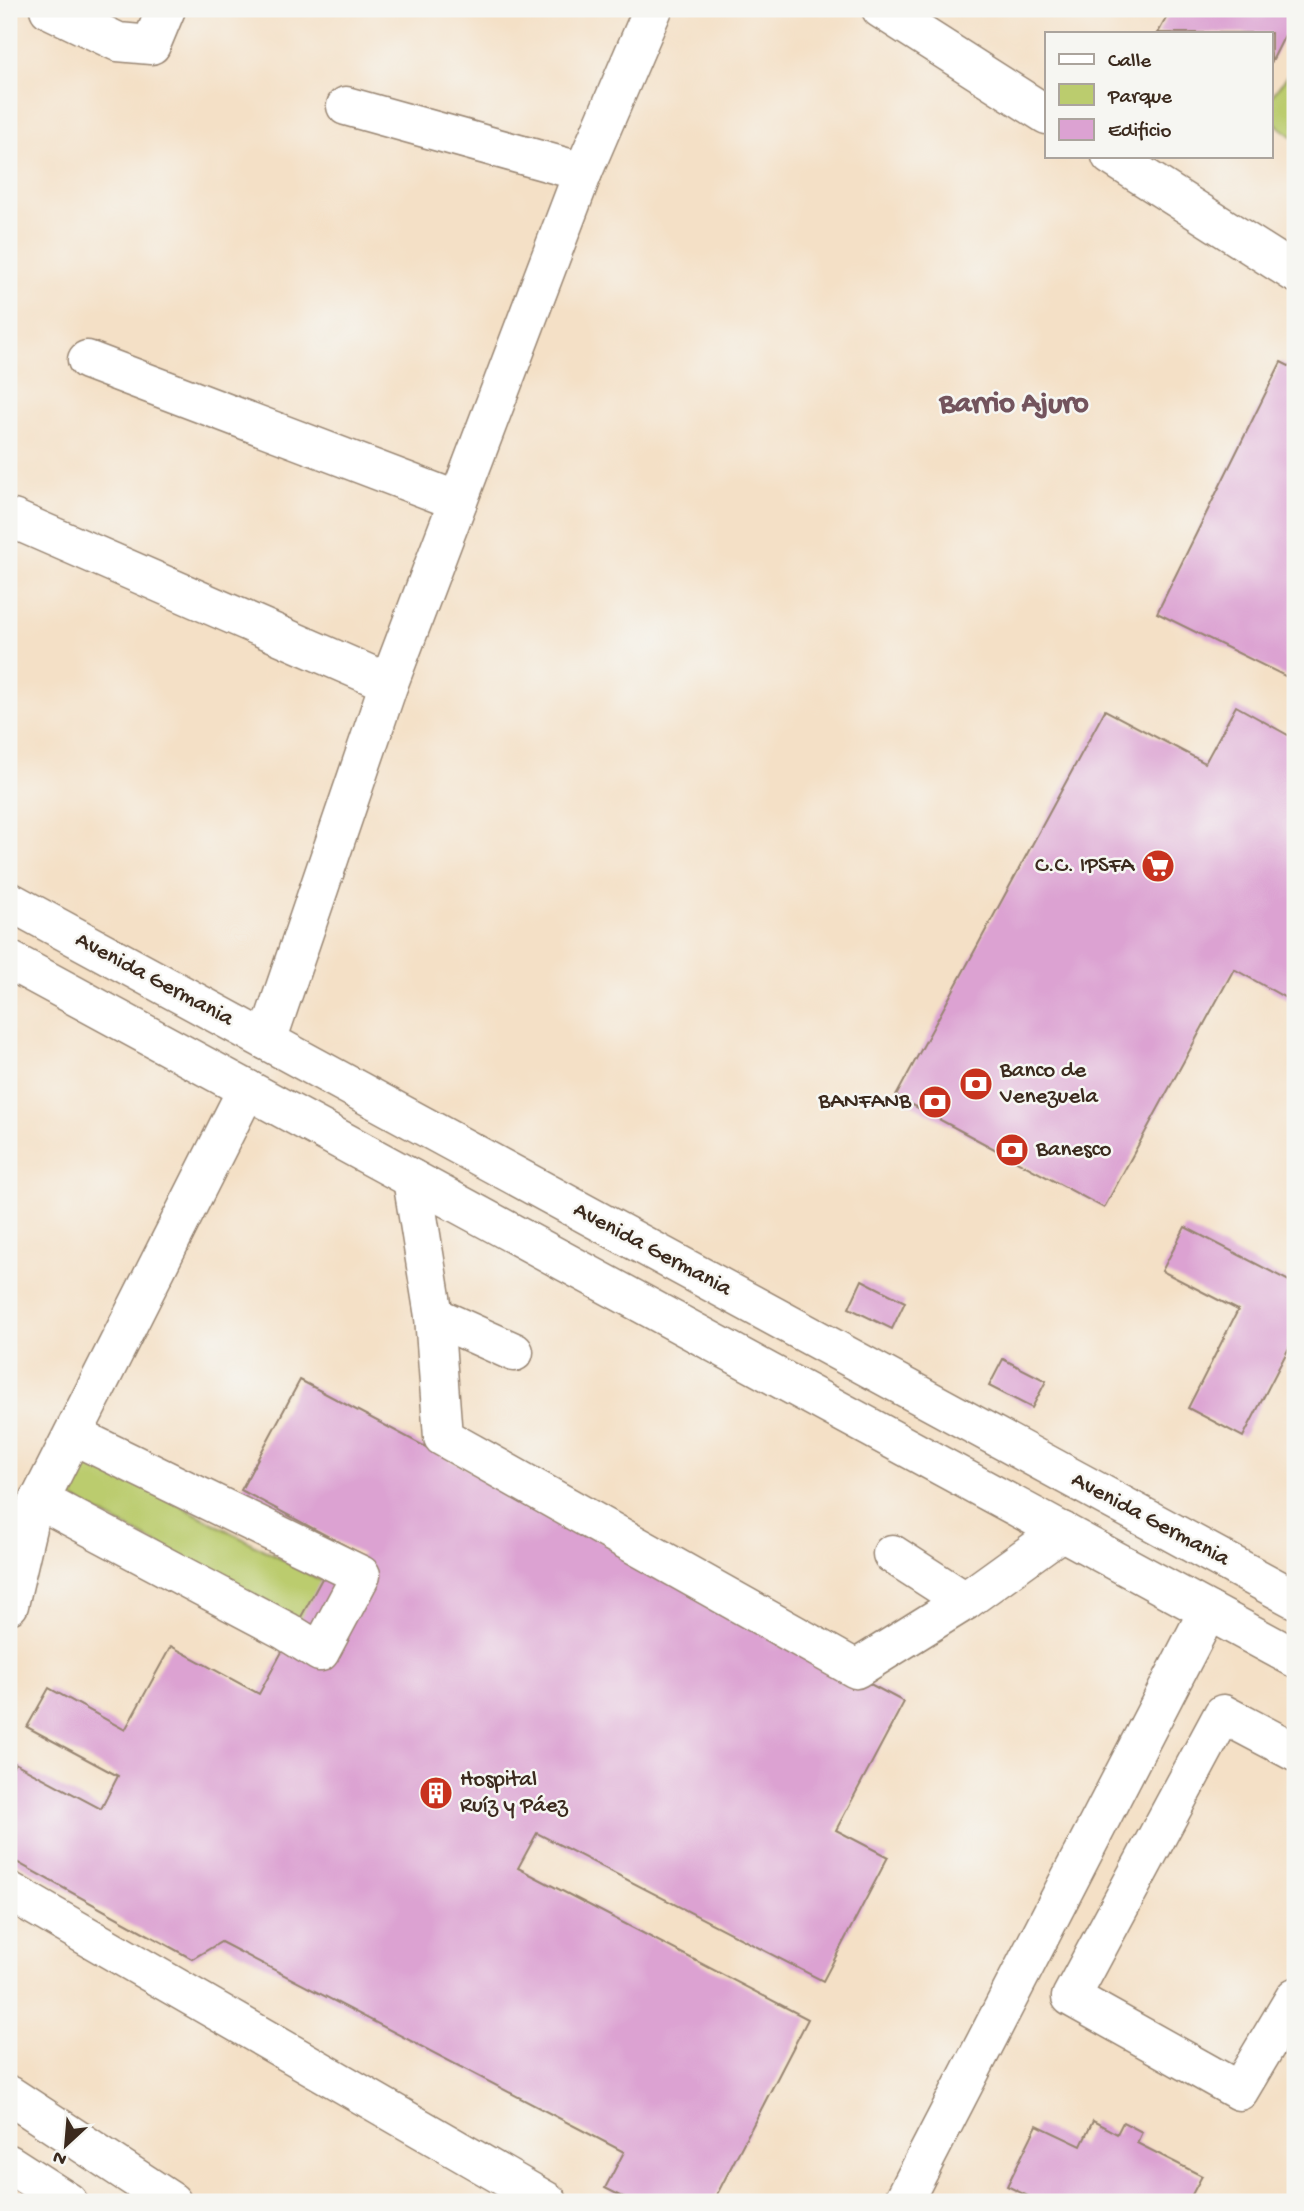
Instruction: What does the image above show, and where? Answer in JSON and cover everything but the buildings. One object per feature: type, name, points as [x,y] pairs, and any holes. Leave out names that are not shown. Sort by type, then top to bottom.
[{"type":"street","points":[[49,9],[118,43],[151,45],[166,9]]},
{"type":"street","points":[[267,1041],[390,683],[458,501],[583,172],[653,9]]},
{"type":"street","points":[[881,9],[1045,114]]},
{"type":"street","points":[[346,106],[583,172]]},
{"type":"street","points":[[1114,158],[1295,273]]},
{"type":"street","points":[[87,360],[458,501]]},
{"type":"street","points":[[13,519],[390,683]]},
{"type":"street","name":"Avenida Germania","points":[[9,901],[1295,1599]]},
{"type":"street","points":[[9,960],[1295,1658]]},
{"type":"street","points":[[9,1605],[28,1523],[247,1089]]},
{"type":"street","points":[[412,1179],[434,1316],[443,1437],[856,1669],[965,1601],[1062,1531]]},
{"type":"street","points":[[434,1316],[514,1352]]},
{"type":"street","points":[[39,1500],[320,1652],[360,1575],[73,1435]]},
{"type":"street","points":[[892,1553],[965,1601]]},
{"type":"street","points":[[903,2202],[1208,1611]]},
{"type":"street","points":[[1295,1752],[1223,1714],[1071,1997],[1239,2091],[1295,1997]]},
{"type":"street","points":[[9,1891],[548,2202]]},
{"type":"street","points":[[9,2095],[172,2202]]},
{"type":"street","points":[[9,2164],[68,2202]]},
{"type":"green space","points":[[1295,66],[1295,139],[1272,121],[1272,96]]},
{"type":"green space","points":[[87,1456],[328,1584],[307,1624],[66,1495]]},
{"type":"place","name":"C.C. IPSFA","points":[[1158,866]]},
{"type":"place","name":"Banco de Venezuela","points":[[976,1084]]},
{"type":"place","name":"BANFANB","points":[[935,1102]]},
{"type":"place","name":"Banesco","points":[[1012,1150]]},
{"type":"place","name":"Hospital Ruíz y Páez","points":[[436,1793]]},
{"type":"district","name":"Barrio Ajuro","points":[[1014,405]]}]
